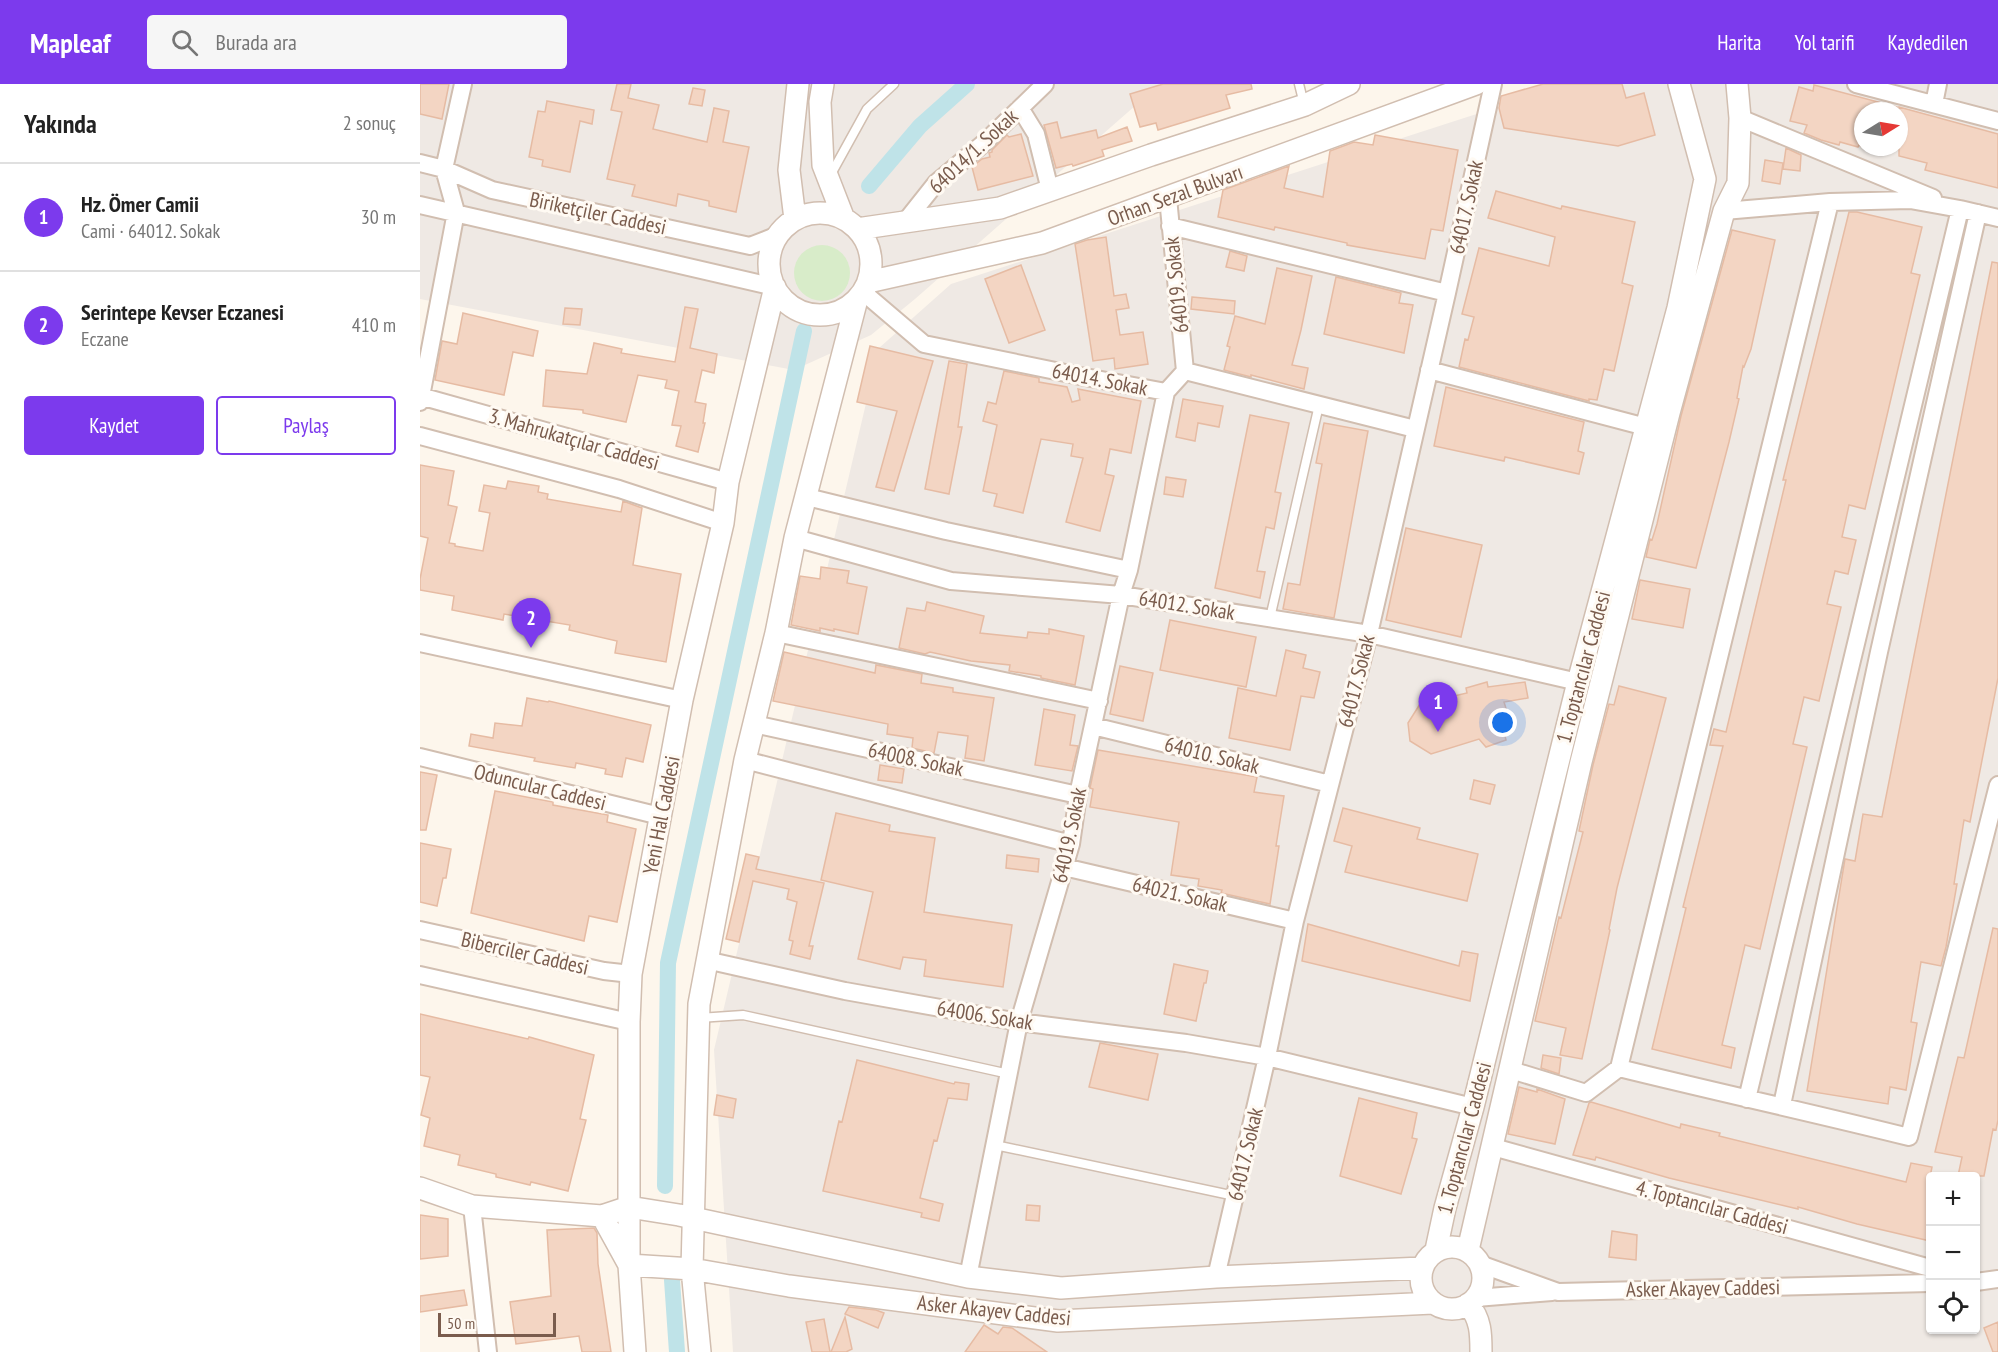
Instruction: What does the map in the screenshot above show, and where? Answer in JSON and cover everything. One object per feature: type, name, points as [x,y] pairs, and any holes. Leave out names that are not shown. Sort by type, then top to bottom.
[{"type":"street","points":[[421,398],[456,212],[444,169],[463,84]]},
{"type":"street","points":[[775,287],[770,274],[772,247],[778,235],[795,219],[789,170],[798,84]]},
{"type":"street","points":[[700,1352],[692,1269],[698,1018],[706,960],[745,760],[776,633],[795,538],[862,291],[871,269],[867,244],[850,224],[824,165],[820,102],[823,84]]},
{"type":"street","name":"64014/1. Sokak","points":[[905,222],[936,183],[984,143],[1045,84]]},
{"type":"street","name":"Orhan Sezal Bulvarı","points":[[795,219],[811,214],[828,213],[850,224],[905,222],[1000,208],[1151,155],[1305,105],[1349,84]]},
{"type":"street","name":"Orhan Sezal Bulvarı","points":[[775,287],[784,300],[797,309],[813,314],[829,314],[844,309],[862,291],[1042,243],[1476,84]]},
{"type":"street","name":"64017. Sokak","points":[[1216,1277],[1267,1057],[1295,921],[1369,634],[1493,84]]},
{"type":"street","name":"1. Toptancılar Caddesi","points":[[1436,1250],[1578,682],[1678,308],[1705,179],[1679,84]]},
{"type":"street","name":"1. Toptancılar Caddesi","points":[[1474,1257],[1493,1147],[1584,750],[1669,413],[1724,211],[1738,183],[1740,118],[1737,84]]},
{"type":"street","points":[[1856,84],[1998,121]]},
{"type":"street","points":[[1934,104],[1938,84]]},
{"type":"street","points":[[1020,108],[1036,134],[1050,190]]},
{"type":"street","points":[[1740,118],[1960,208]]},
{"type":"street","name":"Biriketçiler Caddesi","points":[[420,163],[444,169],[492,190],[750,246],[778,235]]},
{"type":"street","points":[[1705,179],[1738,183]]},
{"type":"street","name":"64019. Sokak","points":[[1168,198],[1185,371]]},
{"type":"street","points":[[1724,211],[1830,202],[1910,200],[1960,208],[1998,218]]},
{"type":"street","points":[[1510,1070],[1586,1093],[1619,1068],[1830,202]]},
{"type":"street","name":"Biriketçiler Caddesi","points":[[420,205],[775,287]]},
{"type":"street","points":[[1747,1100],[1960,208]]},
{"type":"street","points":[[1782,1105],[1879,652],[1978,213]]},
{"type":"street","points":[[1170,226],[1447,293]]},
{"type":"street","name":"Yeni Hal Caddesi","points":[[634,1352],[628,1208],[631,974],[682,700],[723,523],[728,482],[775,287]]},
{"type":"street","name":"64014. Sokak","points":[[862,291],[924,344],[1166,392],[1185,371]]},
{"type":"street","points":[[1429,370],[1646,427]]},
{"type":"street","points":[[1185,371],[1415,429]]},
{"type":"street","name":"64019. Sokak","points":[[969,1277],[1019,1022],[1071,844],[1078,795],[1121,595],[1129,570],[1166,392]]},
{"type":"street","name":"3. Mahrukatçılar Caddesi","points":[[421,398],[728,482]]},
{"type":"street","name":"3. Mahrukatçılar Caddesi","points":[[420,436],[619,489],[723,523]]},
{"type":"street","points":[[807,497],[946,531],[1129,570]]},
{"type":"street","name":"64012. Sokak","points":[[795,538],[951,581],[1121,595],[1270,618],[1369,634],[1578,682]]},
{"type":"street","points":[[776,633],[1099,701]]},
{"type":"street","points":[[420,643],[682,700]]},
{"type":"street","name":"64008. Sokak","points":[[754,724],[1078,795]]},
{"type":"street","name":"64010. Sokak","points":[[1093,726],[1330,784]]},
{"type":"street","name":"Oduncular Caddesi","points":[[420,757],[660,816]]},
{"type":"street","points":[[745,760],[1071,844]]},
{"type":"street","points":[[1619,1068],[1910,1137],[1998,785]]},
{"type":"street","name":"64021. Sokak","points":[[1064,867],[1295,921]]},
{"type":"street","name":"Biberciler Caddesi","points":[[420,930],[604,971],[631,974]]},
{"type":"street","name":"64006. Sokak","points":[[706,960],[845,991],[1019,1022],[1186,1042],[1267,1057],[1473,1107]]},
{"type":"street","points":[[420,975],[629,1022]]},
{"type":"street","name":"4. Toptancılar Caddesi","points":[[1493,1147],[1926,1267]]},
{"type":"street","points":[[420,1188],[472,1206],[602,1216],[628,1208]]},
{"type":"street","points":[[472,1206],[489,1352]]},
{"type":"street","name":"Asker Akayev Caddesi","points":[[628,1208],[693,1219],[969,1277],[1061,1288],[1216,1277],[1422,1268]]},
{"type":"street","points":[[602,1216],[629,1265]]},
{"type":"street","name":"Asker Akayev Caddesi","points":[[1436,1250],[1452,1246],[1558,1292],[1926,1283]]},
{"type":"street","points":[[1433,1303],[1423,1291],[1420,1275],[1430,1255],[1436,1250]]},
{"type":"street","points":[[1472,1301],[1480,1291],[1483,1282],[1483,1273],[1474,1257]]},
{"type":"street","name":"Asker Akayev Caddesi","points":[[629,1265],[692,1269],[789,1286],[1058,1321],[1433,1303],[1451,1309],[1472,1301]]},
{"type":"street","points":[[1472,1301],[1558,1292]]},
{"type":"street","points":[[1472,1301],[1479,1321],[1481,1352]]},
{"type":"lane","points":[[829,179],[867,109],[894,84]]},
{"type":"lane","points":[[1299,84],[1305,105]]},
{"type":"lane","points":[[1270,618],[1319,405]]},
{"type":"lane","points":[[698,1018],[743,1015],[1009,1074]]},
{"type":"lane","points":[[995,1145],[1235,1196]]},
{"type":"shaded area","points":[[420,84],[1160,84],[871,335],[794,370],[420,299]]},
{"type":"shaded area","points":[[1569,84],[1998,84],[1998,1352],[733,1352],[714,1050],[879,348],[951,284]]},
{"type":"green space","points":[[817,245],[827,245],[842,253],[848,262],[850,273],[848,284],[842,293],[827,301],[817,301],[806,296],[799,289],[794,278],[794,268],[799,257],[806,250]]},
{"type":"building","points":[[420,84],[449,84],[442,119],[420,114]]},
{"type":"building","points":[[617,84],[631,84],[628,98],[659,105],[653,129],[707,142],[714,108],[729,111],[723,142],[749,147],[736,212],[709,206],[709,201],[678,194],[676,206],[632,196],[635,185],[607,179],[622,112],[611,110]]},
{"type":"building","points":[[1163,84],[1251,84],[1252,89],[1226,95],[1230,108],[1158,130],[1156,123],[1140,127],[1130,94]]},
{"type":"building","points":[[1543,84],[1622,84],[1626,98],[1644,93],[1655,135],[1618,146],[1504,128],[1499,108],[1501,96]]},
{"type":"building","points":[[1814,85],[1878,102],[1854,102],[1854,146],[1821,140],[1804,133],[1807,125],[1790,121],[1799,87],[1813,91]]},
{"type":"building","points":[[693,88],[705,90],[702,106],[689,104]]},
{"type":"building","points":[[547,101],[594,110],[592,124],[580,121],[570,172],[542,166],[543,160],[529,157],[538,111],[545,112]]},
{"type":"building","points":[[1908,109],[1998,134],[1998,188],[1925,170],[1927,163],[1899,156],[1908,156]]},
{"type":"building","points":[[1057,122],[1061,138],[1096,130],[1098,138],[1127,127],[1132,141],[1102,150],[1104,156],[1073,166],[1072,164],[1056,168],[1044,125]]},
{"type":"building","points":[[1021,134],[1033,176],[978,190],[972,167],[982,159],[990,157],[989,153],[1007,135],[1009,137]]},
{"type":"building","points":[[1375,135],[1458,150],[1443,231],[1431,229],[1425,259],[1218,217],[1223,190],[1289,166],[1284,188],[1323,197],[1330,151],[1354,142],[1373,145]]},
{"type":"building","points":[[1786,148],[1801,155],[1800,171],[1783,169]]},
{"type":"building","points":[[1765,160],[1783,163],[1780,184],[1762,181]]},
{"type":"building","points":[[1496,191],[1561,209],[1562,206],[1635,222],[1622,283],[1633,286],[1614,371],[1604,369],[1597,400],[1589,399],[1589,401],[1459,367],[1465,339],[1468,340],[1474,317],[1462,314],[1479,248],[1549,266],[1555,237],[1488,218]]},
{"type":"building","points":[[1849,212],[1922,227],[1911,273],[1920,275],[1865,509],[1849,505],[1842,537],[1856,540],[1848,574],[1835,571],[1827,604],[1841,607],[1819,701],[1804,697],[1793,744],[1807,747],[1760,949],[1745,945],[1722,1045],[1735,1048],[1731,1068],[1652,1049],[1686,908],[1683,907],[1723,746],[1710,745],[1714,729],[1726,732],[1786,480],[1783,480]]},
{"type":"building","points":[[1732,230],[1775,240],[1751,349],[1743,366],[1737,398],[1739,399],[1729,442],[1696,568],[1646,557],[1650,539],[1652,540],[1657,524],[1681,416]]},
{"type":"building","points":[[1106,237],[1114,296],[1126,294],[1129,308],[1116,310],[1120,335],[1143,332],[1148,364],[1115,369],[1114,358],[1093,361],[1075,244]]},
{"type":"building","points":[[1230,251],[1247,256],[1244,271],[1226,267]]},
{"type":"building","points":[[1992,262],[1998,263],[1998,678],[1970,822],[1964,820],[1954,884],[1957,884],[1946,947],[1941,966],[1921,962],[1911,1022],[1917,1023],[1906,1090],[1890,1087],[1888,1104],[1807,1091],[1845,859],[1855,861],[1863,814],[1882,817]]},
{"type":"building","points":[[1021,265],[1045,330],[1009,343],[985,279]]},
{"type":"building","points":[[1277,268],[1312,276],[1292,365],[1308,368],[1304,389],[1224,370],[1230,347],[1227,346],[1235,316],[1265,324]]},
{"type":"building","points":[[1336,277],[1401,293],[1399,303],[1413,305],[1404,353],[1324,334]]},
{"type":"building","points":[[1192,297],[1235,301],[1234,314],[1191,309]]},
{"type":"building","points":[[685,307],[698,309],[690,348],[717,354],[714,373],[702,370],[695,402],[706,404],[703,423],[705,423],[698,452],[676,446],[681,426],[672,425],[679,391],[665,388],[667,380],[638,375],[626,422],[583,413],[583,410],[543,406],[546,370],[587,374],[594,343],[622,349],[621,353],[675,362]]},
{"type":"building","points":[[565,308],[582,309],[580,325],[563,324]]},
{"type":"building","points":[[463,313],[538,331],[533,356],[513,352],[504,395],[435,380],[442,341],[457,344]]},
{"type":"building","points":[[870,346],[933,361],[894,491],[876,487],[897,411],[857,402]]},
{"type":"building","points":[[949,361],[967,364],[958,427],[962,427],[949,494],[925,489]]},
{"type":"building","points":[[1004,371],[1039,378],[1039,382],[1067,387],[1072,402],[1080,400],[1078,389],[1141,401],[1131,453],[1110,449],[1105,474],[1114,476],[1100,531],[1066,522],[1083,458],[1071,456],[1073,444],[1041,439],[1023,513],[994,506],[997,494],[983,491],[997,425],[983,421],[988,402],[996,404]]},
{"type":"building","points":[[1446,387],[1584,422],[1578,451],[1584,453],[1579,474],[1505,457],[1504,461],[1434,446]]},
{"type":"building","points":[[1183,399],[1223,406],[1219,427],[1198,423],[1195,441],[1176,437]]},
{"type":"building","points":[[1250,415],[1289,423],[1275,492],[1281,493],[1274,529],[1266,527],[1257,571],[1265,572],[1260,598],[1215,588]]},
{"type":"building","points":[[1324,423],[1368,431],[1334,618],[1283,609],[1288,583],[1300,585],[1322,464],[1316,463]]},
{"type":"building","points":[[420,465],[454,471],[448,505],[457,507],[449,543],[455,546],[483,551],[490,513],[479,511],[484,485],[506,489],[508,481],[539,486],[538,492],[548,494],[547,499],[621,512],[623,501],[642,508],[633,565],[681,574],[666,662],[615,653],[617,641],[569,630],[570,625],[504,614],[503,620],[452,610],[454,596],[420,590],[428,538],[420,536]]},
{"type":"building","points":[[1166,477],[1186,480],[1183,497],[1164,494]]},
{"type":"building","points":[[1406,528],[1482,545],[1461,637],[1386,620]]},
{"type":"building","points":[[821,567],[849,571],[847,583],[867,587],[858,634],[834,629],[834,631],[820,628],[820,631],[791,625],[800,576],[820,579]]},
{"type":"building","points":[[1640,580],[1690,589],[1683,628],[1632,619]]},
{"type":"building","points":[[927,602],[984,616],[980,633],[1027,638],[1028,632],[1049,634],[1049,629],[1084,636],[1075,685],[1009,671],[1010,665],[971,661],[930,652],[925,654],[899,648],[907,608],[925,611]]},
{"type":"building","points":[[1170,620],[1256,637],[1246,687],[1160,670]]},
{"type":"building","points":[[1286,650],[1306,655],[1303,668],[1320,672],[1314,698],[1301,696],[1290,750],[1229,738],[1238,688],[1276,696]]},
{"type":"building","points":[[784,652],[875,673],[876,665],[922,674],[921,683],[953,688],[953,692],[994,698],[984,761],[965,758],[968,736],[938,732],[934,753],[912,748],[913,738],[887,734],[888,724],[773,701]]},
{"type":"building","points":[[1120,666],[1153,673],[1143,721],[1110,714]]},
{"type":"building","points":[[1487,682],[1488,687],[1525,682],[1528,698],[1504,702],[1509,718],[1501,719],[1506,740],[1486,747],[1479,739],[1431,754],[1410,741],[1408,723],[1420,704],[1467,693],[1466,688]]},
{"type":"building","points":[[1619,686],[1666,698],[1617,888],[1582,1059],[1560,1055],[1566,1028],[1535,1021],[1559,917],[1561,918],[1583,832],[1579,831],[1593,765],[1609,704],[1614,705]]},
{"type":"building","points":[[527,698],[651,725],[643,762],[626,758],[622,777],[605,774],[606,769],[576,763],[575,768],[469,746],[471,734],[493,738],[495,723],[522,726]]},
{"type":"building","points":[[1044,709],[1075,715],[1070,745],[1078,746],[1072,771],[1035,765]]},
{"type":"building","points":[[1098,750],[1257,777],[1254,792],[1284,796],[1270,904],[1221,893],[1222,890],[1198,886],[1199,879],[1171,875],[1179,822],[1090,807],[1093,789],[1090,788]]},
{"type":"building","points":[[880,765],[904,769],[902,783],[878,780]]},
{"type":"building","points":[[420,772],[437,775],[426,830],[420,830]]},
{"type":"building","points":[[1474,780],[1495,785],[1490,804],[1470,799]]},
{"type":"building","points":[[495,791],[608,815],[607,822],[636,829],[617,922],[589,916],[584,941],[471,913]]},
{"type":"building","points":[[1343,808],[1420,828],[1417,839],[1478,854],[1467,901],[1345,872],[1352,846],[1334,841]]},
{"type":"building","points":[[836,813],[890,825],[889,831],[935,838],[924,912],[1012,925],[1003,987],[924,976],[926,960],[903,957],[900,969],[858,959],[873,892],[821,880]]},
{"type":"building","points":[[420,843],[451,849],[446,878],[443,878],[437,906],[420,902]]},
{"type":"building","points":[[746,854],[759,857],[756,869],[824,883],[809,946],[813,946],[810,959],[790,954],[793,941],[789,940],[797,902],[787,899],[789,889],[753,881],[739,942],[726,939]]},
{"type":"building","points":[[1007,855],[1039,859],[1038,872],[1006,868]]},
{"type":"building","points":[[1308,924],[1459,966],[1462,951],[1478,954],[1470,1001],[1302,961]]},
{"type":"building","points":[[1993,928],[1998,929],[1998,1120],[1996,1130],[1993,1129],[1984,1176],[1980,1176],[1980,1172],[1959,1172],[1962,1157],[1935,1152],[1958,1057],[1964,1058]]},
{"type":"building","points":[[1174,964],[1208,971],[1196,1021],[1164,1014]]},
{"type":"building","points":[[420,1014],[528,1039],[529,1037],[594,1055],[580,1119],[586,1120],[568,1191],[496,1177],[496,1174],[458,1165],[460,1155],[424,1146],[430,1118],[421,1115],[430,1077],[420,1075]]},
{"type":"building","points":[[1100,1043],[1158,1054],[1148,1100],[1089,1087]]},
{"type":"building","points":[[1543,1055],[1561,1058],[1559,1074],[1541,1068]]},
{"type":"building","points":[[857,1060],[954,1084],[955,1082],[969,1084],[967,1100],[948,1098],[937,1141],[934,1140],[920,1198],[943,1204],[939,1221],[921,1217],[922,1213],[823,1191],[839,1121],[842,1122]]},
{"type":"building","points":[[1519,1087],[1537,1092],[1537,1089],[1565,1099],[1555,1144],[1508,1134]]},
{"type":"building","points":[[717,1095],[736,1099],[733,1118],[714,1115]]},
{"type":"building","points":[[1359,1098],[1417,1113],[1412,1138],[1417,1139],[1401,1194],[1340,1176]]},
{"type":"building","points":[[1589,1103],[1680,1128],[1681,1124],[1720,1133],[1719,1136],[1906,1182],[1911,1163],[1932,1167],[1931,1172],[1926,1172],[1926,1240],[1798,1207],[1798,1209],[1669,1178],[1596,1157],[1595,1160],[1573,1155]]},
{"type":"building","points":[[1027,1205],[1040,1206],[1039,1221],[1026,1220]]},
{"type":"building","points":[[420,1215],[448,1219],[448,1256],[420,1259]]},
{"type":"building","points":[[594,1228],[597,1233],[598,1264],[611,1352],[582,1352],[579,1336],[516,1344],[510,1302],[551,1296],[547,1230]]},
{"type":"building","points":[[1612,1231],[1637,1235],[1636,1260],[1609,1257]]},
{"type":"building","points":[[464,1290],[467,1305],[420,1312],[420,1296]]},
{"type":"building","points":[[849,1307],[884,1313],[878,1328],[845,1314]]},
{"type":"building","points":[[845,1317],[852,1349],[846,1352],[831,1352]]},
{"type":"building","points":[[824,1319],[830,1352],[812,1352],[806,1322]]},
{"type":"building","points":[[1998,1322],[1998,1352],[1993,1352],[1984,1328]]},
{"type":"building","points":[[984,1325],[998,1334],[1003,1327],[1012,1328],[1047,1352],[965,1352]]},
{"type":"waterway","points":[[869,186],[920,126],[967,84]]},
{"type":"waterway","points":[[665,1186],[668,963],[804,331]]},
{"type":"waterway","points":[[672,1280],[677,1352]]},
{"type":"place","name":"Serintepe Kevser Eczanesi","points":[[531,648]]},
{"type":"place","name":"Hz. Ömer Camii","points":[[1438,732]]}]
